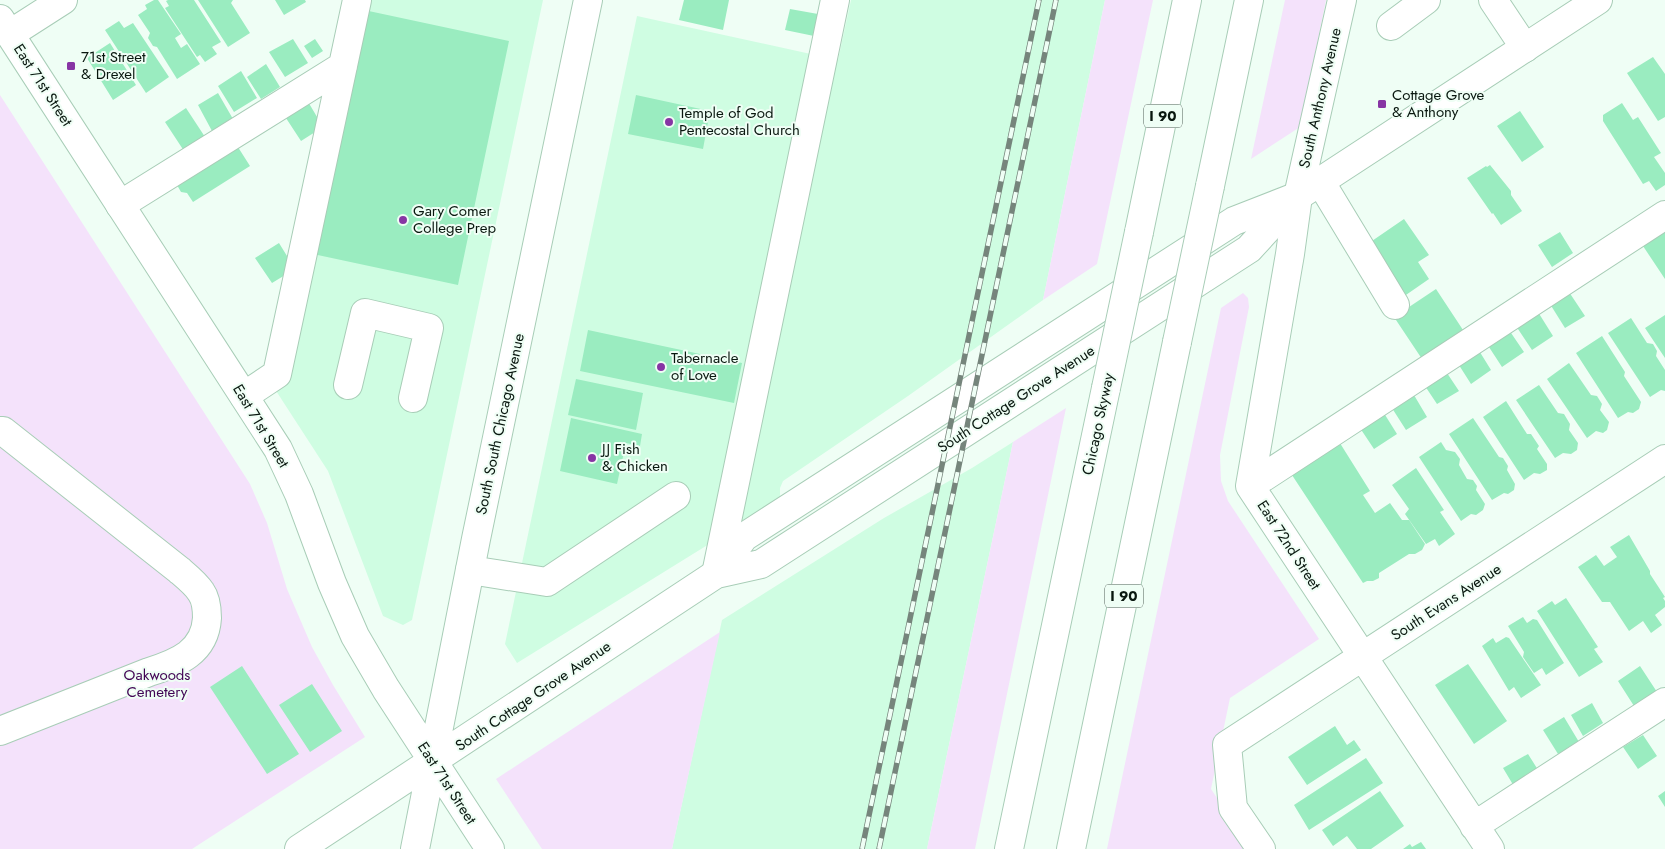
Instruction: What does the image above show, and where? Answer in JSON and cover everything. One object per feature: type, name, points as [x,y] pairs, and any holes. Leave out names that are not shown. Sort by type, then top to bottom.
[{"type":"main road","points":[[5,27],[63,0]]},
{"type":"main road","points":[[244,396],[277,374],[357,0]]},
{"type":"main road","name":"South South Chicago Avenue","points":[[415,849],[470,570],[588,0]]},
{"type":"main road","points":[[716,574],[835,0]]},
{"type":"main road","name":"Chicago Skyway","points":[[1009,849],[1187,0]]},
{"type":"main road","name":"I 90","points":[[1071,849],[1249,0]]},
{"type":"main road","name":"South Anthony Avenue","points":[[1309,188],[1342,0]]},
{"type":"main road","points":[[1391,26],[1426,0]]},
{"type":"main road","points":[[1493,0],[1525,48]]},
{"type":"main road","name":"South Cottage Grove Avenue","points":[[299,849],[716,574],[760,564],[1249,249],[1309,188],[1598,0]]},
{"type":"main road","name":"East 71st Street","points":[[5,27],[278,449],[300,494],[332,583],[355,636],[386,689],[490,849]]},
{"type":"main road","points":[[120,205],[343,66]]},
{"type":"main road","points":[[1309,188],[1396,305]]},
{"type":"main road","name":"East 72nd Street","points":[[1309,188],[1290,254],[1250,486],[1490,849]]},
{"type":"main road","points":[[1250,486],[1665,215]]},
{"type":"main road","points":[[348,386],[365,313],[429,328],[413,398]]},
{"type":"main road","points":[[0,731],[149,672],[174,664],[193,651],[206,630],[207,610],[201,592],[179,570],[1,430]]},
{"type":"main road","name":"South Evans Avenue","points":[[1261,849],[1233,808],[1227,745],[1665,459]]},
{"type":"main road","points":[[470,570],[547,582],[676,496]]},
{"type":"main road","points":[[1474,826],[1665,702]]},
{"type":"shaded area","name":"Gary Comer College Prep","points":[[357,0],[543,0],[412,620],[403,625],[383,616],[328,471],[269,380]]},
{"type":"shaded area","points":[[851,0],[1105,0],[1043,300],[908,396],[783,481],[780,488],[780,500],[517,663],[505,644],[637,16],[838,60]]},
{"type":"shaded area","points":[[1013,442],[927,849],[672,849],[722,620],[884,518],[972,468]]},
{"type":"green space","points":[[1105,0],[1153,0],[1097,264],[1043,300]]},
{"type":"green space","points":[[1285,0],[1326,0],[1300,127],[1251,159]]},
{"type":"green space","name":"Oakwoods Cemetery","points":[[0,95],[250,484],[267,523],[287,589],[312,647],[365,737],[192,849],[0,849]]},
{"type":"green space","points":[[1243,293],[1248,298],[1249,307],[1220,455],[1221,481],[1228,501],[1319,639],[1230,698],[1211,789],[1251,849],[1107,849],[1221,308]]},
{"type":"green space","points":[[1066,408],[975,849],[927,849],[1013,442]]},
{"type":"green space","points":[[720,632],[672,849],[542,849],[496,779]]},
{"type":"building","points":[[158,0],[181,34],[175,38],[181,48],[187,44],[200,64],[177,79],[157,47],[153,46],[148,38],[150,33],[138,15],[147,9],[145,5]]},
{"type":"building","points":[[194,0],[221,42],[212,47],[217,54],[205,62],[200,55],[197,57],[165,8],[169,6],[166,1]]},
{"type":"building","points":[[198,0],[233,0],[231,3],[250,33],[228,47]]},
{"type":"building","points":[[275,0],[305,0],[306,2],[284,15]]},
{"type":"building","points":[[684,0],[729,0],[723,30],[679,20]]},
{"type":"building","points":[[790,9],[818,14],[814,36],[785,30]]},
{"type":"building","points":[[364,10],[509,41],[458,285],[313,254]]},
{"type":"building","points":[[119,21],[124,28],[133,23],[169,77],[146,93],[105,30]]},
{"type":"building","points":[[293,39],[308,63],[285,77],[269,52]]},
{"type":"building","points":[[315,39],[323,51],[312,58],[304,46]]},
{"type":"building","points":[[110,43],[136,85],[113,100],[87,58]]},
{"type":"building","points":[[1653,57],[1665,74],[1665,117],[1658,121],[1627,73]]},
{"type":"building","points":[[266,64],[280,87],[261,99],[247,77]]},
{"type":"building","points":[[241,71],[257,98],[234,112],[218,86]]},
{"type":"building","points":[[218,93],[233,119],[212,131],[198,105]]},
{"type":"building","name":"Temple of God Pentecostal Church","points":[[636,95],[710,111],[703,149],[628,134]]},
{"type":"building","points":[[307,100],[323,127],[301,141],[284,115]]},
{"type":"building","points":[[1622,103],[1633,120],[1638,117],[1661,153],[1654,157],[1665,173],[1665,185],[1656,191],[1649,181],[1643,184],[1603,121],[1603,115]]},
{"type":"building","points":[[186,108],[207,140],[186,154],[165,122]]},
{"type":"building","points":[[1520,111],[1544,147],[1522,162],[1497,126]]},
{"type":"building","points":[[236,144],[250,166],[193,202],[187,193],[181,192],[177,185]]},
{"type":"building","points":[[1490,165],[1511,191],[1511,195],[1522,211],[1501,225],[1467,178]]},
{"type":"building","points":[[1404,219],[1429,255],[1418,262],[1429,279],[1403,297],[1369,243]]},
{"type":"building","points":[[1665,223],[1665,279],[1639,240]]},
{"type":"building","points":[[1560,232],[1573,253],[1552,267],[1538,245]]},
{"type":"building","points":[[279,243],[295,269],[272,283],[255,258]]},
{"type":"building","points":[[1436,289],[1463,330],[1422,359],[1394,317]]},
{"type":"building","points":[[1569,292],[1585,316],[1565,328],[1550,304]]},
{"type":"building","points":[[1538,312],[1553,336],[1532,350],[1516,326]]},
{"type":"building","points":[[1665,315],[1665,358],[1645,328]]},
{"type":"building","points":[[1631,318],[1647,343],[1653,344],[1657,351],[1656,356],[1665,370],[1665,391],[1661,390],[1650,397],[1608,333]]},
{"type":"building","name":"Tabernacle of Love","points":[[588,330],[742,363],[734,403],[580,371]]},
{"type":"building","points":[[1509,330],[1524,352],[1502,367],[1487,344]]},
{"type":"building","points":[[1602,336],[1641,402],[1639,409],[1633,413],[1628,412],[1618,418],[1576,353]]},
{"type":"building","points":[[1478,349],[1491,370],[1471,384],[1457,362]]},
{"type":"building","points":[[1569,363],[1591,395],[1597,396],[1602,404],[1600,410],[1609,422],[1607,430],[1603,433],[1596,431],[1587,438],[1547,379]]},
{"type":"building","points":[[1445,370],[1459,391],[1437,404],[1423,383]]},
{"type":"building","points":[[576,379],[643,393],[636,430],[568,415]]},
{"type":"building","points":[[1539,385],[1558,413],[1564,414],[1570,424],[1569,430],[1578,443],[1577,450],[1571,454],[1563,453],[1555,458],[1516,400]]},
{"type":"building","points":[[1411,390],[1427,417],[1406,430],[1390,405]]},
{"type":"building","points":[[1506,401],[1527,434],[1531,434],[1539,446],[1537,449],[1547,464],[1547,470],[1540,474],[1534,473],[1524,480],[1483,417]]},
{"type":"building","points":[[1382,410],[1397,434],[1374,449],[1358,425]]},
{"type":"building","name":"JJ Fish & Chicken","points":[[571,418],[642,434],[640,446],[626,443],[617,484],[560,471]]},
{"type":"building","points":[[1473,418],[1499,457],[1503,458],[1515,484],[1514,490],[1492,500],[1449,434]]},
{"type":"building","points":[[1338,440],[1370,491],[1363,495],[1375,513],[1390,503],[1402,520],[1409,520],[1425,544],[1422,550],[1415,554],[1409,554],[1379,573],[1379,578],[1373,581],[1363,583],[1290,472]]},
{"type":"building","points":[[1441,442],[1446,450],[1455,452],[1460,459],[1459,465],[1467,479],[1473,480],[1477,486],[1476,490],[1485,504],[1483,510],[1476,515],[1471,514],[1461,521],[1419,457]]},
{"type":"building","points":[[1416,468],[1444,510],[1440,512],[1455,534],[1439,546],[1435,539],[1426,544],[1405,514],[1409,509],[1392,485]]},
{"type":"building","points":[[1629,535],[1665,597],[1663,598],[1665,607],[1655,615],[1662,625],[1651,633],[1643,621],[1629,631],[1610,602],[1602,602],[1578,567],[1596,555],[1604,566],[1617,557],[1610,547]]},
{"type":"building","points":[[1566,598],[1598,647],[1594,649],[1603,662],[1579,677],[1537,611],[1552,601],[1555,605]]},
{"type":"building","points":[[1523,617],[1527,623],[1533,619],[1537,620],[1564,663],[1546,675],[1542,668],[1534,673],[1523,657],[1524,652],[1508,626]]},
{"type":"building","points":[[1506,637],[1509,638],[1541,685],[1521,698],[1514,687],[1509,691],[1482,646],[1493,638],[1496,643]]},
{"type":"building","points":[[1468,664],[1507,721],[1474,744],[1435,685]]},
{"type":"building","points":[[242,666],[299,754],[267,774],[210,687]]},
{"type":"building","points":[[1640,666],[1657,692],[1634,706],[1618,681]]},
{"type":"building","points":[[312,684],[342,731],[310,752],[279,705]]},
{"type":"building","points":[[1592,703],[1603,723],[1583,736],[1571,715]]},
{"type":"building","points":[[1564,717],[1579,742],[1558,754],[1543,730]]},
{"type":"building","points":[[1335,726],[1347,745],[1354,740],[1361,750],[1307,785],[1288,757]]},
{"type":"building","points":[[1643,735],[1657,756],[1638,769],[1623,747]]},
{"type":"building","points":[[1528,754],[1540,773],[1515,788],[1503,768]]},
{"type":"building","points":[[1366,758],[1383,783],[1309,830],[1294,805]]},
{"type":"building","points":[[1380,791],[1404,826],[1371,849],[1357,849],[1347,836],[1333,846],[1322,830]]},
{"type":"building","points":[[1665,791],[1665,807],[1658,796]]},
{"type":"building","points":[[1421,842],[1426,849],[1403,849],[1410,844],[1412,847]]},
{"type":"railway","points":[[862,849],[1039,0]]},
{"type":"railway","points":[[879,849],[1056,0]]},
{"type":"place","name":"71st Street & Drexel","points":[[71,66]]},
{"type":"place","name":"Cottage Grove & Anthony","points":[[1382,104]]},
{"type":"place","name":"Temple of God Pentecostal Church","points":[[669,122]]},
{"type":"place","name":"Gary Comer College Prep","points":[[403,220]]},
{"type":"place","name":"Tabernacle of Love","points":[[661,367]]},
{"type":"place","name":"JJ Fish & Chicken","points":[[592,458]]}]
